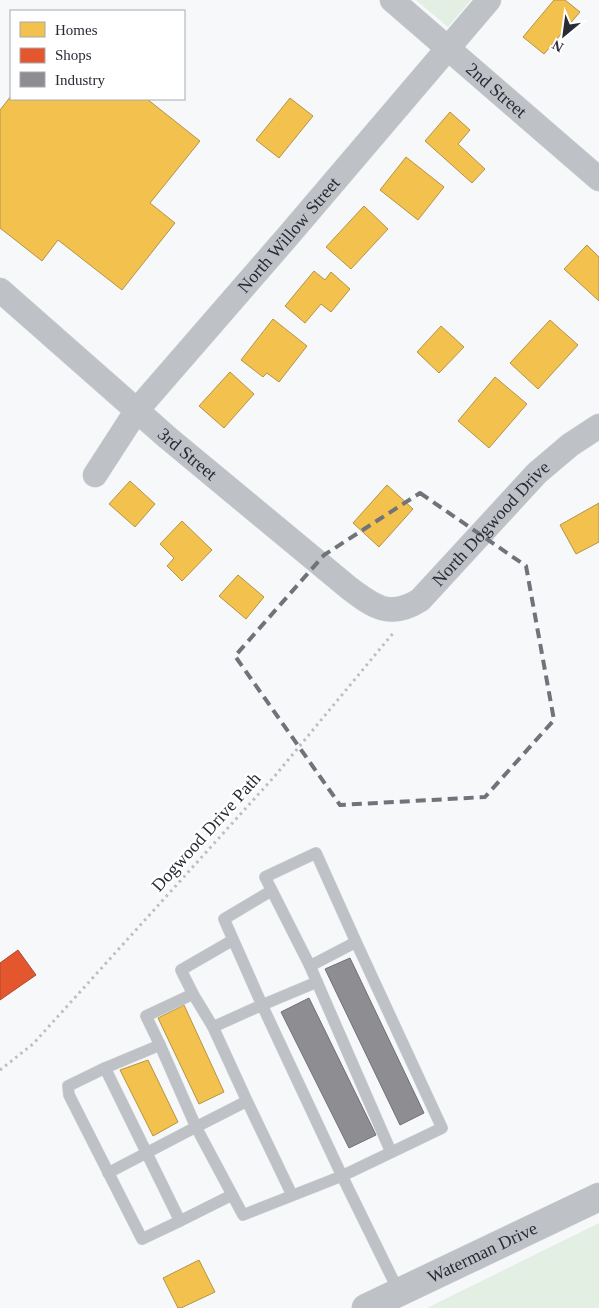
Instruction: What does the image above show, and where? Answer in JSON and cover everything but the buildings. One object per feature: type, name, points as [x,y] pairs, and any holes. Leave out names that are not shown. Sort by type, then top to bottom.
[{"type":"street","name":"2nd Street","points":[[392,0],[599,180]]},
{"type":"street","name":"North Willow Street","points":[[95,475],[136,410],[288,236],[489,0]]},
{"type":"street","name":"3rd Street","points":[[0,290],[168,438],[349,588],[370,604],[382,609]]},
{"type":"street","name":"North Dogwood Drive","points":[[382,609],[397,610],[409,607],[420,600],[537,474],[570,445],[599,426]]},
{"type":"street","name":"Waterman Drive","points":[[366,1308],[599,1198]]},
{"type":"lane","points":[[193,994],[146,1016],[196,1127],[243,1215],[292,1194],[342,1176],[442,1128],[316,853],[265,877],[310,966],[391,1152]]},
{"type":"lane","points":[[271,890],[224,919],[262,1006],[399,1292]]},
{"type":"lane","points":[[233,940],[181,970],[213,1028],[292,1194]]},
{"type":"lane","points":[[310,966],[356,942]]},
{"type":"lane","points":[[213,1028],[317,982]]},
{"type":"lane","points":[[160,1045],[68,1086],[69,1095],[142,1239],[232,1195]]},
{"type":"lane","points":[[105,1068],[180,1221]]},
{"type":"lane","points":[[108,1173],[247,1101]]},
{"type":"path","name":"Dogwood Drive Path","points":[[0,1070],[34,1044],[248,806],[395,631]]},
{"type":"highlighted area","points":[[420,493],[526,566],[554,720],[485,797],[340,805],[276,717],[235,656],[324,555]]},
{"type":"shaded area","points":[[416,0],[471,0],[448,27]]},
{"type":"shaded area","points":[[599,1223],[599,1308],[427,1308]]}]
